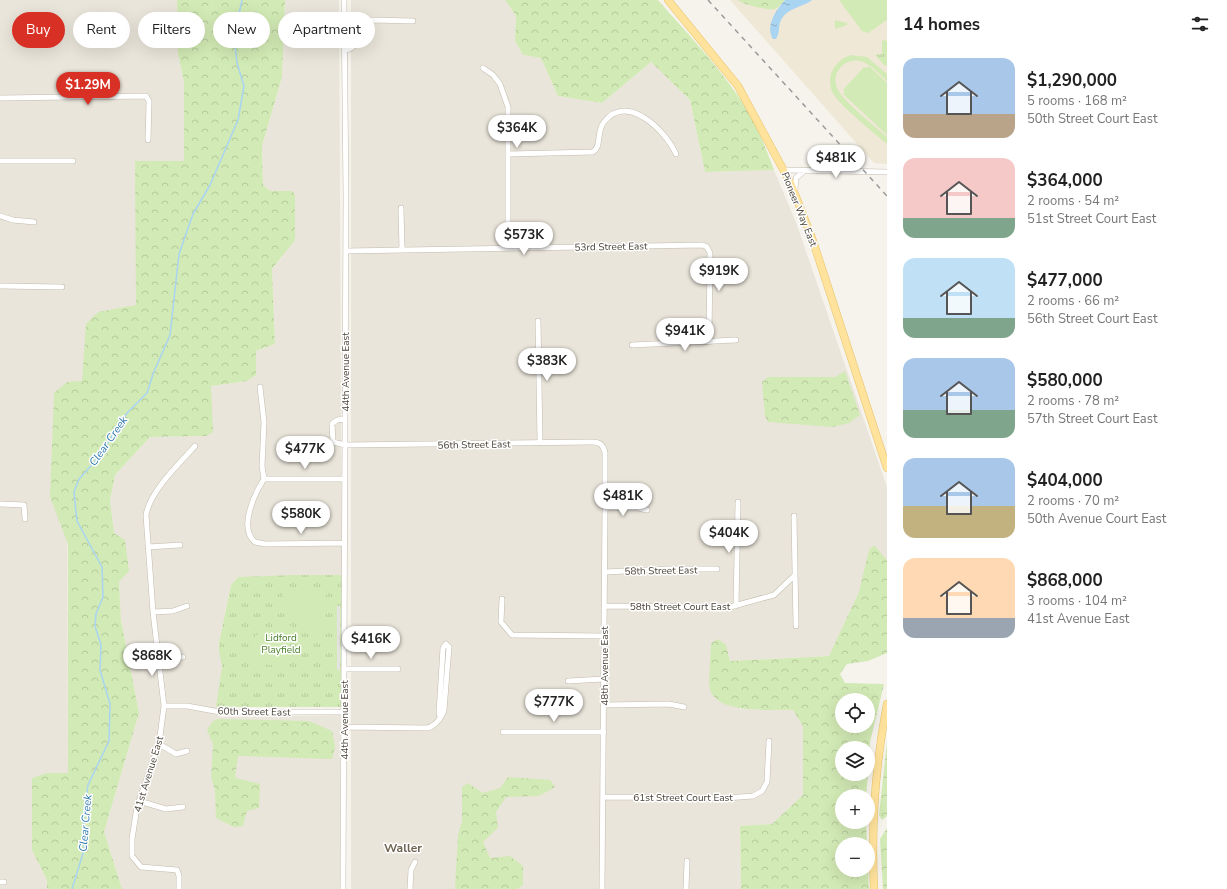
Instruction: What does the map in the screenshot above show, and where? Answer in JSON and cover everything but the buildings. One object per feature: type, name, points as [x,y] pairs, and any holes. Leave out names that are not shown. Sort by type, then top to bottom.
[{"type":"main road","name":"Pioneer Way East","points":[[668,0],[738,86],[785,170],[796,193],[887,468]]},
{"type":"main road","points":[[874,889],[874,791],[880,738],[887,704]]},
{"type":"street","name":"44th Avenue East","points":[[343,889],[346,251],[344,0]]},
{"type":"street","points":[[345,50],[349,50],[355,46],[363,22],[372,20],[413,21]]},
{"type":"street","points":[[483,68],[496,78],[507,102],[509,154],[508,248]]},
{"type":"street","points":[[0,98],[146,96],[149,101],[148,140]]},
{"type":"street","points":[[509,154],[593,152],[598,147],[598,131],[604,122],[612,115],[627,112],[639,115],[656,126],[670,141],[676,154]]},
{"type":"street","points":[[0,161],[73,161]]},
{"type":"street","points":[[785,170],[887,172]]},
{"type":"street","points":[[796,193],[796,178],[799,174],[806,170]]},
{"type":"street","points":[[401,208],[402,250]]},
{"type":"street","points":[[0,216],[13,220],[34,222]]},
{"type":"street","name":"53rd Street East","points":[[346,251],[702,245],[708,247],[710,253],[709,342]]},
{"type":"street","points":[[0,286],[62,287]]},
{"type":"street","points":[[538,321],[540,443]]},
{"type":"street","points":[[632,345],[736,340]]},
{"type":"street","points":[[260,387],[264,422],[262,466],[264,479],[256,491],[250,512],[249,524],[253,540],[265,544],[345,543]]},
{"type":"street","points":[[345,419],[337,420],[332,424],[333,442],[345,445]]},
{"type":"street","name":"56th Street East","points":[[345,445],[592,442],[602,445]]},
{"type":"street","name":"48th Avenue East","points":[[602,445],[605,452],[604,797],[602,889]]},
{"type":"street","name":"41st Avenue East","points":[[179,889],[179,876],[177,870],[143,868],[133,858],[132,839],[139,801],[159,744],[164,706],[153,612],[146,515],[149,503],[195,446]]},
{"type":"street","points":[[264,479],[345,479]]},
{"type":"street","points":[[736,606],[738,502]]},
{"type":"street","points":[[0,504],[23,504],[26,508],[26,519]]},
{"type":"street","points":[[605,508],[638,508],[647,510]]},
{"type":"street","points":[[794,516],[796,626]]},
{"type":"street","points":[[148,547],[180,545]]},
{"type":"street","name":"58th Street East","points":[[605,572],[667,569],[717,569]]},
{"type":"street","name":"58th Street Court East","points":[[605,606],[721,608],[736,606],[774,595],[794,575]]},
{"type":"street","points":[[502,599],[502,622],[512,635],[604,636]]},
{"type":"street","points":[[153,612],[173,611],[187,606]]},
{"type":"street","points":[[344,727],[427,728],[434,725],[442,716],[444,705],[449,648],[446,644],[443,648],[440,717]]},
{"type":"street","points":[[158,659],[183,657]]},
{"type":"street","points":[[344,669],[398,669]]},
{"type":"street","points":[[568,681],[604,679]]},
{"type":"street","points":[[604,705],[669,704],[684,707]]},
{"type":"street","name":"60th Street East","points":[[164,706],[187,706],[220,712],[344,712]]},
{"type":"street","points":[[503,732],[604,732]]},
{"type":"street","name":"61st Street Court East","points":[[604,797],[726,798],[753,796],[766,786],[769,777],[769,741]]},
{"type":"street","points":[[159,744],[176,754],[187,751]]},
{"type":"street","points":[[139,801],[166,809],[184,807]]},
{"type":"street","points":[[686,861],[686,889]]},
{"type":"street","points":[[410,889],[411,870],[415,862]]},
{"type":"shaded area","points":[[0,0],[177,0],[177,12],[138,12],[138,48],[178,48],[184,82],[184,161],[136,161],[136,381],[67,382],[68,773],[47,773],[32,778],[32,850],[47,880],[47,889],[0,889]]},
{"type":"shaded area","points":[[285,0],[339,0],[339,12],[285,12]]},
{"type":"shaded area","points":[[351,0],[505,0],[516,16],[515,41],[523,55],[541,58],[558,96],[602,103],[651,62],[690,100],[705,172],[774,170],[797,225],[887,487],[887,564],[829,656],[730,661],[740,709],[793,709],[803,725],[803,795],[772,824],[740,826],[741,889],[351,889],[351,48],[375,48],[375,12],[351,12]]},
{"type":"shaded area","points":[[730,0],[887,0],[887,164],[874,163]]},
{"type":"shaded area","points":[[283,48],[339,48],[342,575],[238,577],[231,585],[219,643],[222,666],[219,691],[220,717],[340,715],[340,889],[122,889],[104,832],[139,713],[121,620],[119,582],[125,540],[114,533],[110,501],[115,475],[150,437],[206,436],[211,386],[247,381],[256,375],[256,351],[275,344],[272,269],[283,256],[291,191],[270,191],[263,185],[262,146],[282,77]]},
{"type":"shaded area","points":[[337,606],[340,606],[340,670],[337,670]]},
{"type":"green space","points":[[177,0],[285,0],[285,12],[278,12],[278,48],[283,48],[282,77],[262,146],[263,185],[270,191],[292,191],[295,194],[295,240],[272,269],[275,344],[256,351],[256,375],[247,381],[211,386],[213,432],[206,436],[150,437],[115,475],[110,501],[114,533],[125,540],[129,571],[119,582],[121,620],[139,713],[104,832],[122,889],[47,889],[47,880],[32,850],[32,778],[47,773],[68,773],[68,544],[50,497],[54,393],[67,382],[82,381],[86,324],[98,312],[136,305],[135,161],[184,161],[184,82],[178,48],[205,48],[205,12],[177,12]]},
{"type":"green space","points":[[505,0],[658,0],[710,59],[738,96],[759,132],[774,170],[705,172],[690,100],[651,62],[602,103],[558,96],[541,58],[523,55],[515,41],[516,16]]},
{"type":"green space","points":[[737,0],[785,0],[775,9],[767,9],[755,7]]},
{"type":"green space","points":[[839,0],[887,0],[887,20],[868,33],[862,31]]},
{"type":"green space","points":[[835,20],[847,23],[847,25],[835,29]]},
{"type":"green space","points":[[882,40],[887,41],[887,65],[885,66],[875,55],[882,54]]},
{"type":"green space","points":[[851,55],[867,57],[887,74],[887,81],[870,65],[863,62],[851,61],[841,67],[837,72],[836,84],[841,95],[887,137],[887,144],[844,106],[834,95],[831,89],[830,83],[832,71],[840,61]]},
{"type":"green space","points":[[869,66],[887,83],[887,135],[843,94],[845,92],[843,90],[864,67],[866,68]]},
{"type":"green space","points":[[845,371],[860,415],[849,423],[832,427],[768,422],[765,416],[762,382],[768,377],[835,377]]},
{"type":"green space","points":[[874,545],[887,560],[887,653],[868,661],[847,664],[840,674],[845,683],[884,684],[875,721],[875,693],[835,693],[835,733],[872,733],[870,741],[835,741],[835,781],[867,781],[867,789],[835,789],[835,829],[866,829],[867,837],[835,837],[835,877],[868,877],[869,889],[741,889],[740,826],[772,824],[803,795],[803,726],[793,710],[747,709],[724,704],[715,698],[709,686],[711,643],[718,639],[726,645],[730,661],[829,656],[859,592],[869,550]]},
{"type":"green space","name":"Lidford Playfield","points":[[342,575],[341,707],[216,707],[222,666],[219,643],[231,585],[238,577]]},
{"type":"green space","points":[[281,587],[325,587],[327,589],[322,630],[314,628],[294,615],[285,603]]},
{"type":"green space","points":[[285,624],[292,626],[287,664],[285,666],[248,663],[247,654],[251,640],[263,631]]},
{"type":"green space","points":[[217,719],[309,721],[332,731],[335,747],[332,759],[238,756],[235,778],[260,784],[259,808],[247,811],[243,826],[234,827],[216,818],[215,791],[211,777],[213,744],[207,730],[212,722]]},
{"type":"green space","points":[[887,742],[887,816],[882,820],[879,815]]},
{"type":"green space","points":[[508,777],[550,780],[555,787],[539,796],[506,797],[496,812],[498,828],[483,842],[490,858],[510,856],[523,866],[523,885],[517,889],[455,889],[458,835],[462,821],[462,787],[468,783],[483,793],[500,788]]},
{"type":"green space","points":[[887,828],[887,889],[883,889],[880,839]]},
{"type":"water","points":[[785,0],[812,0],[791,10],[784,16],[780,22],[777,37],[776,39],[773,39],[770,29],[771,24],[775,13]]},
{"type":"waterway","name":"Clear Creek","points":[[72,889],[84,850],[84,810],[88,785],[109,741],[110,704],[100,670],[101,645],[95,626],[96,614],[103,597],[102,567],[77,521],[74,492],[79,479],[97,459],[127,413],[147,393],[153,374],[170,335],[179,254],[193,214],[210,185],[238,120],[244,86],[237,63],[234,37],[242,0]]},
{"type":"railway","points":[[708,0],[887,196]]},
{"type":"district","name":"Waller","points":[[403,848]]}]
